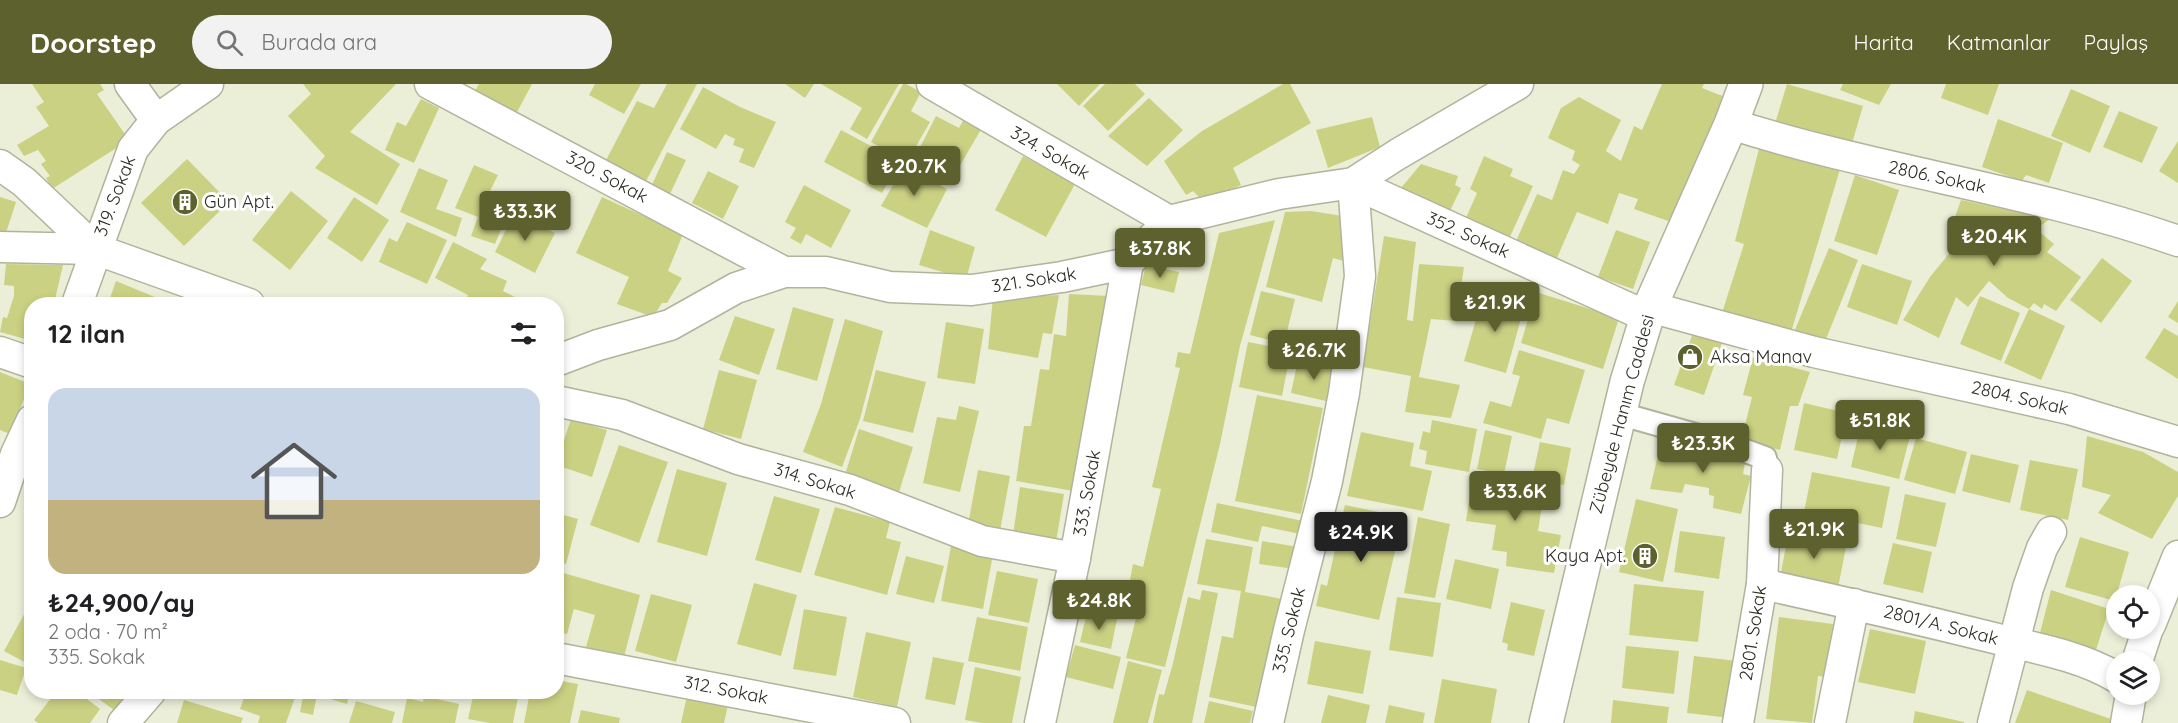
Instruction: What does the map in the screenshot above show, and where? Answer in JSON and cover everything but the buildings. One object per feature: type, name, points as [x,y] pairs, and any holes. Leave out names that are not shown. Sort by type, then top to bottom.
[{"type":"street","points":[[130,84],[156,120]]},
{"type":"street","name":"319. Sokak","points":[[79,297],[133,149],[156,120],[208,84]]},
{"type":"street","name":"320. Sokak","points":[[430,84],[784,272]]},
{"type":"street","name":"324. Sokak","points":[[932,84],[1169,221]]},
{"type":"street","points":[[1128,263],[1169,221],[1279,194],[1353,183],[1518,84]]},
{"type":"street","name":"Zübeyde Hanım Caddesi","points":[[1546,723],[1627,382],[1649,312],[1731,124],[1746,84]]},
{"type":"street","name":"2806. Sokak","points":[[1731,124],[1857,159],[2048,202],[2178,241]]},
{"type":"street","points":[[0,165],[24,182],[96,249]]},
{"type":"street","name":"352. Sokak","points":[[1353,183],[1649,312]]},
{"type":"street","name":"335. Sokak","points":[[1268,723],[1327,481],[1344,393],[1360,276],[1353,183]]},
{"type":"street","points":[[0,247],[96,249],[230,297]]},
{"type":"street","name":"321. Sokak","points":[[564,358],[598,345],[670,325],[736,288],[784,272],[826,272],[891,287],[972,290],[1062,277],[1128,263]]},
{"type":"street","name":"333. Sokak","points":[[1040,723],[1075,558],[1128,263]]},
{"type":"street","name":"2804. Sokak","points":[[1649,312],[1814,352],[2069,409],[2178,442]]},
{"type":"street","points":[[0,352],[24,360]]},
{"type":"street","name":"314. Sokak","points":[[564,403],[622,415],[738,459],[850,490],[982,541],[1075,558]]},
{"type":"street","points":[[1621,414],[1724,443],[1765,458],[1767,470]]},
{"type":"street","points":[[0,502],[24,437]]},
{"type":"street","name":"2801. Sokak","points":[[1738,723],[1762,584],[1767,470]]},
{"type":"street","points":[[1994,723],[2013,643],[2032,578],[2042,548],[2051,532]]},
{"type":"street","points":[[2160,600],[2178,556]]},
{"type":"street","name":"2801/A. Sokak","points":[[1762,584],[2013,643],[2106,671]]},
{"type":"street","points":[[1830,723],[1854,604]]},
{"type":"street","name":"312. Sokak","points":[[564,660],[895,723]]},
{"type":"street","points":[[123,723],[144,699]]},
{"type":"place","name":"Gün Apt.","points":[[185,202]]},
{"type":"place","name":"Aksa Manav","points":[[1690,357]]},
{"type":"place","name":"Kaya Apt.","points":[[1645,556]]}]
